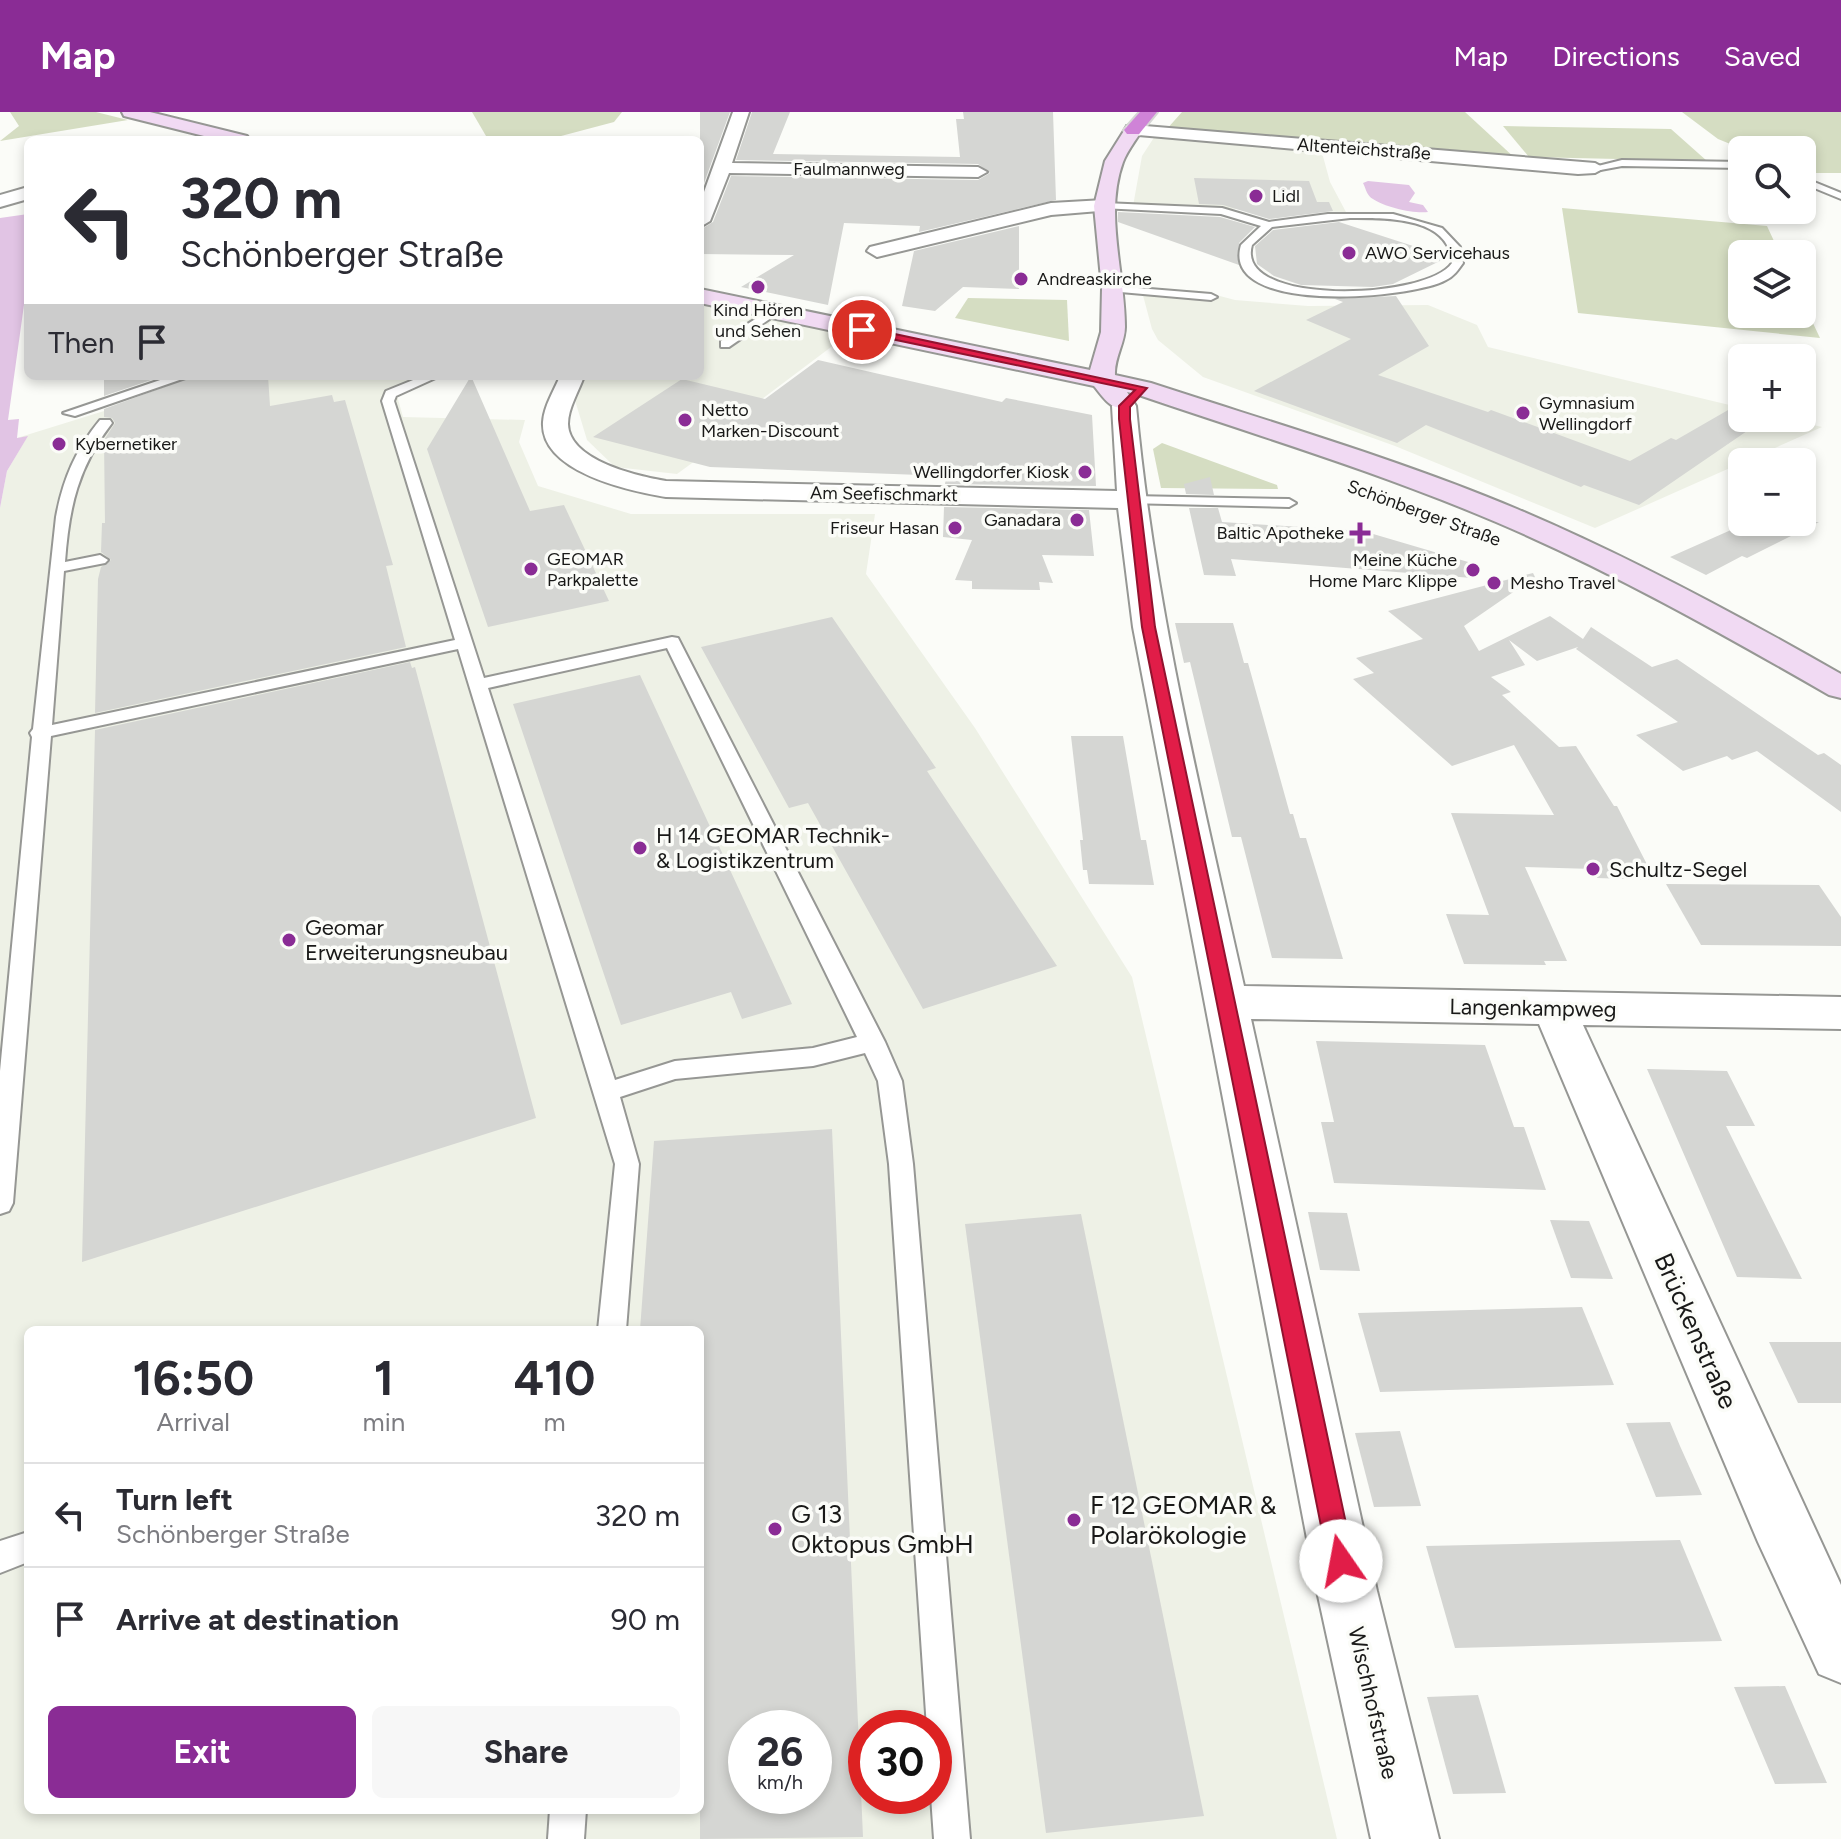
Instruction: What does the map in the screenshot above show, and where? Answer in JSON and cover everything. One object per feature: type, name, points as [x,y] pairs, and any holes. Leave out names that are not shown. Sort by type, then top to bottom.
[{"type":"highway","points":[[1133,130],[1149,112]]},
{"type":"main road","points":[[130,112],[225,136]]},
{"type":"main road","points":[[1103,380],[1103,357],[1113,332],[1113,289],[1104,206],[1114,161],[1133,130]]},
{"type":"main road","name":"Schönberger Straße","points":[[704,297],[1103,380],[1132,379],[1345,485]]},
{"type":"main road","points":[[1113,332],[1132,379]]},
{"type":"main road","name":"Schönberger Straße","points":[[994,358],[1054,357],[1084,350],[1113,332]]},
{"type":"main road","name":"Schönberger Straße","points":[[994,358],[1132,379],[1423,482],[1508,516],[1723,620],[1841,688]]},
{"type":"main road","name":"Schönberger Straße","points":[[1430,515],[1723,620]]},
{"type":"street","points":[[704,213],[741,112]]},
{"type":"street","name":"Altenteichstraße","points":[[1133,130],[1595,168]]},
{"type":"street","name":"Faulmannweg","points":[[721,168],[978,172]]},
{"type":"street","points":[[0,201],[24,194]]},
{"type":"street","points":[[877,251],[1051,209],[1104,206]]},
{"type":"street","name":"Wischhofstraße","points":[[1132,379],[1131,500],[1149,627],[1347,1591],[1405,1839]]},
{"type":"street","name":"Am Seefischmarkt","points":[[571,380],[556,419],[556,430],[564,444],[586,463],[628,483],[666,489],[1131,500]]},
{"type":"street","name":"Langenkampweg","points":[[1226,1002],[1841,1013]]},
{"type":"street","name":"Brückenstraße","points":[[1554,1009],[1779,1521],[1841,1652]]},
{"type":"lane","points":[[1595,168],[1622,163],[1728,165]]},
{"type":"lane","points":[[1816,186],[1841,196]]},
{"type":"lane","points":[[1104,206],[1222,211],[1269,225],[1336,217],[1409,221],[1432,226],[1444,234],[1457,251],[1458,261],[1446,277],[1390,291],[1337,293],[1285,289],[1259,280],[1250,273],[1246,262],[1244,252],[1250,239],[1269,225]]},
{"type":"lane","points":[[1113,289],[1211,297]]},
{"type":"lane","points":[[725,344],[775,311]]},
{"type":"lane","points":[[70,413],[173,380]]},
{"type":"lane","points":[[421,380],[405,385],[391,394],[388,401],[607,1092],[627,1164],[612,1326]]},
{"type":"lane","points":[[0,1203],[39,733],[56,568],[71,476],[94,435],[105,423]]},
{"type":"lane","name":"Am Seefischmarkt","points":[[1131,500],[1289,503]]},
{"type":"lane","points":[[56,568],[100,560]]},
{"type":"lane","points":[[476,685],[672,642],[890,1081],[901,1164],[952,1839]]},
{"type":"lane","points":[[39,733],[463,643]]},
{"type":"lane","points":[[607,1092],[675,1070],[813,1057],[873,1042]]},
{"type":"lane","points":[[0,1557],[24,1548]]},
{"type":"lane","points":[[566,1839],[568,1814]]},
{"type":"shaded area","points":[[1155,136],[1321,149],[1330,182],[1346,212],[1133,206],[1142,156]]},
{"type":"shaded area","points":[[1363,183],[1409,185],[1415,193],[1409,202],[1423,205],[1428,212],[1407,211],[1378,202],[1367,192]]},
{"type":"shaded area","points":[[24,215],[24,305],[8,420],[19,419],[17,438],[28,436],[7,471],[0,508],[0,218]]},
{"type":"shaded area","name":"Gymnasium Wellingdorf","points":[[1141,288],[1201,291],[1235,300],[1308,306],[1428,305],[1477,325],[1488,347],[1728,405],[1728,432],[1811,432],[1775,448],[1728,448],[1728,469],[1595,528],[1395,446],[1203,377],[1158,340]]},
{"type":"shaded area","points":[[704,301],[851,332],[746,411],[754,418],[677,474],[615,467],[587,440],[574,397],[580,380],[704,380]]},
{"type":"shaded area","points":[[204,380],[433,380],[396,392],[403,417],[525,420],[519,442],[538,486],[631,514],[875,514],[866,574],[975,728],[1132,977],[1337,1839],[0,1839],[0,508],[7,471],[27,437],[17,438]]},
{"type":"green space","points":[[10,112],[96,112],[128,120],[0,141],[19,126]]},
{"type":"green space","points":[[472,112],[622,112],[614,122],[561,136],[486,136]]},
{"type":"green space","points":[[1182,112],[1465,112],[1516,159],[1166,130]]},
{"type":"green space","points":[[1682,112],[1841,112],[1841,173],[1816,173],[1816,136],[1728,136],[1728,143]]},
{"type":"green space","points":[[1503,126],[1671,129],[1707,161],[1529,157]]},
{"type":"green space","points":[[1562,208],[1767,226],[1774,240],[1728,240],[1728,328],[1815,328],[1820,338],[1578,313]]},
{"type":"green space","points":[[968,298],[1067,300],[1069,341],[955,318]]},
{"type":"green space","points":[[1162,443],[1277,485],[1278,489],[1161,488],[1153,449]]},
{"type":"building","points":[[700,112],[730,112],[704,183],[704,136],[700,136]]},
{"type":"building","points":[[752,112],[790,112],[773,154],[960,157],[956,119],[964,119],[963,112],[1053,112],[1056,200],[919,232],[920,226],[844,223],[828,305],[741,287],[794,255],[704,254],[704,228],[713,222],[731,176],[978,180],[990,173],[978,164],[736,160]]},
{"type":"building","name":"Lidl","points":[[1194,178],[1309,181],[1317,202],[1329,202],[1333,211],[1269,219],[1223,205],[1199,204]]},
{"type":"building","points":[[1118,212],[1220,217],[1255,227],[1239,243],[1239,265],[1118,222]]},
{"type":"building","points":[[1339,222],[1448,257],[1393,284],[1373,287],[1301,285],[1274,276],[1257,264],[1255,246],[1273,230]]},
{"type":"building","points":[[1019,226],[1019,289],[963,287],[935,311],[902,306],[914,251]]},
{"type":"building","points":[[1396,296],[1429,346],[1378,375],[1488,412],[1491,410],[1630,461],[1671,438],[1676,440],[1728,410],[1728,432],[1746,432],[1639,505],[1584,485],[1581,487],[1426,425],[1397,443],[1254,391],[1351,339],[1306,320],[1343,302],[1335,299]]},
{"type":"building","points":[[818,360],[1002,402],[1006,398],[1092,415],[1096,486],[945,484],[946,476],[710,467],[593,437],[680,380],[765,399]]},
{"type":"building","points":[[104,380],[151,380],[104,396]]},
{"type":"building","points":[[183,380],[268,380],[270,406],[332,395],[334,402],[345,400],[393,565],[386,566],[406,647],[95,713],[98,579],[101,567],[111,560],[101,552],[102,523],[105,523],[104,440],[115,423],[112,418],[104,417],[104,409]]},
{"type":"building","points":[[469,380],[473,380],[530,511],[564,505],[609,601],[488,627],[427,449]]},
{"type":"building","points":[[1210,477],[1214,495],[1186,494],[1184,484]]},
{"type":"building","points":[[944,507],[1089,510],[1094,556],[1042,555],[1053,583],[1039,582],[1040,590],[972,589],[972,581],[955,580],[972,540],[943,537]]},
{"type":"building","points":[[1189,508],[1218,508],[1222,522],[1363,531],[1475,564],[1472,578],[1231,559],[1236,576],[1204,575]]},
{"type":"building","points":[[1728,531],[1728,536],[1791,536],[1706,575],[1670,557]]},
{"type":"building","points":[[1533,573],[1535,577],[1464,626],[1479,651],[1550,616],[1583,639],[1591,627],[1652,667],[1677,659],[1818,755],[1824,753],[1841,765],[1841,812],[1757,751],[1732,760],[1727,756],[1683,771],[1636,735],[1678,722],[1576,649],[1578,647],[1537,661],[1509,640],[1525,665],[1491,677],[1511,692],[1502,695],[1559,747],[1576,746],[1614,806],[1617,806],[1655,880],[1597,878],[1593,869],[1525,867],[1567,961],[1544,961],[1546,965],[1464,964],[1446,914],[1489,915],[1451,813],[1554,815],[1514,745],[1452,766],[1353,679],[1374,673],[1356,658],[1423,639],[1388,611]]},
{"type":"building","points":[[832,617],[936,768],[927,771],[1057,966],[923,1009],[808,803],[789,808],[701,647]]},
{"type":"building","points":[[1175,623],[1233,623],[1244,663],[1248,663],[1290,814],[1293,814],[1300,838],[1306,838],[1343,959],[1272,958],[1241,837],[1232,837],[1190,662],[1184,663]]},
{"type":"building","name":"Geomar Erweiterungsneubau","points":[[410,662],[412,668],[415,667],[536,1118],[82,1262],[95,730]]},
{"type":"building","name":"H 14 GEOMAR Technik- & Logistikzentrum","points":[[640,675],[792,1004],[742,1019],[731,992],[621,1025],[513,704]]},
{"type":"building","points":[[1071,736],[1123,736],[1141,840],[1146,840],[1154,885],[1089,884],[1087,870],[1083,870],[1080,840],[1083,840]]},
{"type":"building","points":[[1666,884],[1819,885],[1841,917],[1841,946],[1701,945]]},
{"type":"building","points":[[1316,1041],[1485,1045],[1514,1127],[1524,1127],[1546,1190],[1334,1183],[1321,1122],[1334,1122]]},
{"type":"building","points":[[1647,1069],[1727,1071],[1755,1126],[1726,1126],[1802,1279],[1737,1277]]},
{"type":"building","name":"G 13 Oktopus GmbH","points":[[832,1129],[857,1710],[848,1710],[848,1814],[862,1814],[863,1837],[700,1839],[700,1814],[704,1814],[704,1326],[640,1326],[654,1141]]},
{"type":"building","points":[[1308,1212],[1347,1213],[1360,1271],[1320,1270]]},
{"type":"building","name":"F 12 GEOMAR & Polarökologie","points":[[1081,1214],[1204,1816],[1046,1833],[965,1224]]},
{"type":"building","points":[[1550,1220],[1589,1221],[1613,1279],[1571,1278]]},
{"type":"building","points":[[1582,1307],[1614,1385],[1380,1392],[1358,1313]]},
{"type":"building","points":[[1769,1342],[1841,1342],[1841,1403],[1798,1403]]},
{"type":"building","points":[[1670,1422],[1702,1495],[1656,1497],[1626,1423]]},
{"type":"building","points":[[1400,1431],[1421,1506],[1374,1507],[1355,1433]]},
{"type":"building","points":[[1680,1540],[1722,1641],[1455,1648],[1426,1546]]},
{"type":"building","points":[[1785,1686],[1827,1783],[1775,1784],[1734,1687]]},
{"type":"building","points":[[1478,1695],[1506,1793],[1453,1794],[1427,1697]]},
{"type":"place","name":"Lidl","points":[[1256,196]]},
{"type":"place","name":"AWO Servicehaus","points":[[1349,253]]},
{"type":"place","name":"Andreaskirche","points":[[1021,279]]},
{"type":"place","name":"Kind Hören und Sehen","points":[[758,287]]},
{"type":"place","name":"Gymnasium Wellingdorf","points":[[1523,413]]},
{"type":"place","name":"Netto Marken-Discount","points":[[685,420]]},
{"type":"place","name":"Kybernetiker","points":[[59,444]]},
{"type":"place","name":"Wellingdorfer Kiosk","points":[[1085,472]]},
{"type":"place","name":"Ganadara","points":[[1077,520]]},
{"type":"place","name":"Friseur Hasan","points":[[955,528]]},
{"type":"place","name":"Baltic Apotheke","points":[[1360,533]]},
{"type":"place","name":"GEOMAR Parkpalette","points":[[531,569]]},
{"type":"place","name":"Meine Küche Home Marc Klippe","points":[[1473,570]]},
{"type":"place","name":"Mesho Travel","points":[[1494,583]]},
{"type":"place","name":"H 14 GEOMAR Technik- & Logistikzentrum","points":[[640,848]]},
{"type":"place","name":"Schultz-Segel","points":[[1593,869]]},
{"type":"place","name":"Geomar Erweiterungsneubau","points":[[289,940]]},
{"type":"place","name":"F 12 GEOMAR & Polarökologie","points":[[1074,1520]]},
{"type":"place","name":"G 13 Oktopus GmbH","points":[[775,1529]]},
{"type":"route","points":[[862,330],[1142,388],[1124,406],[1124,419],[1131,500],[1149,627],[1341,1561]]}]
